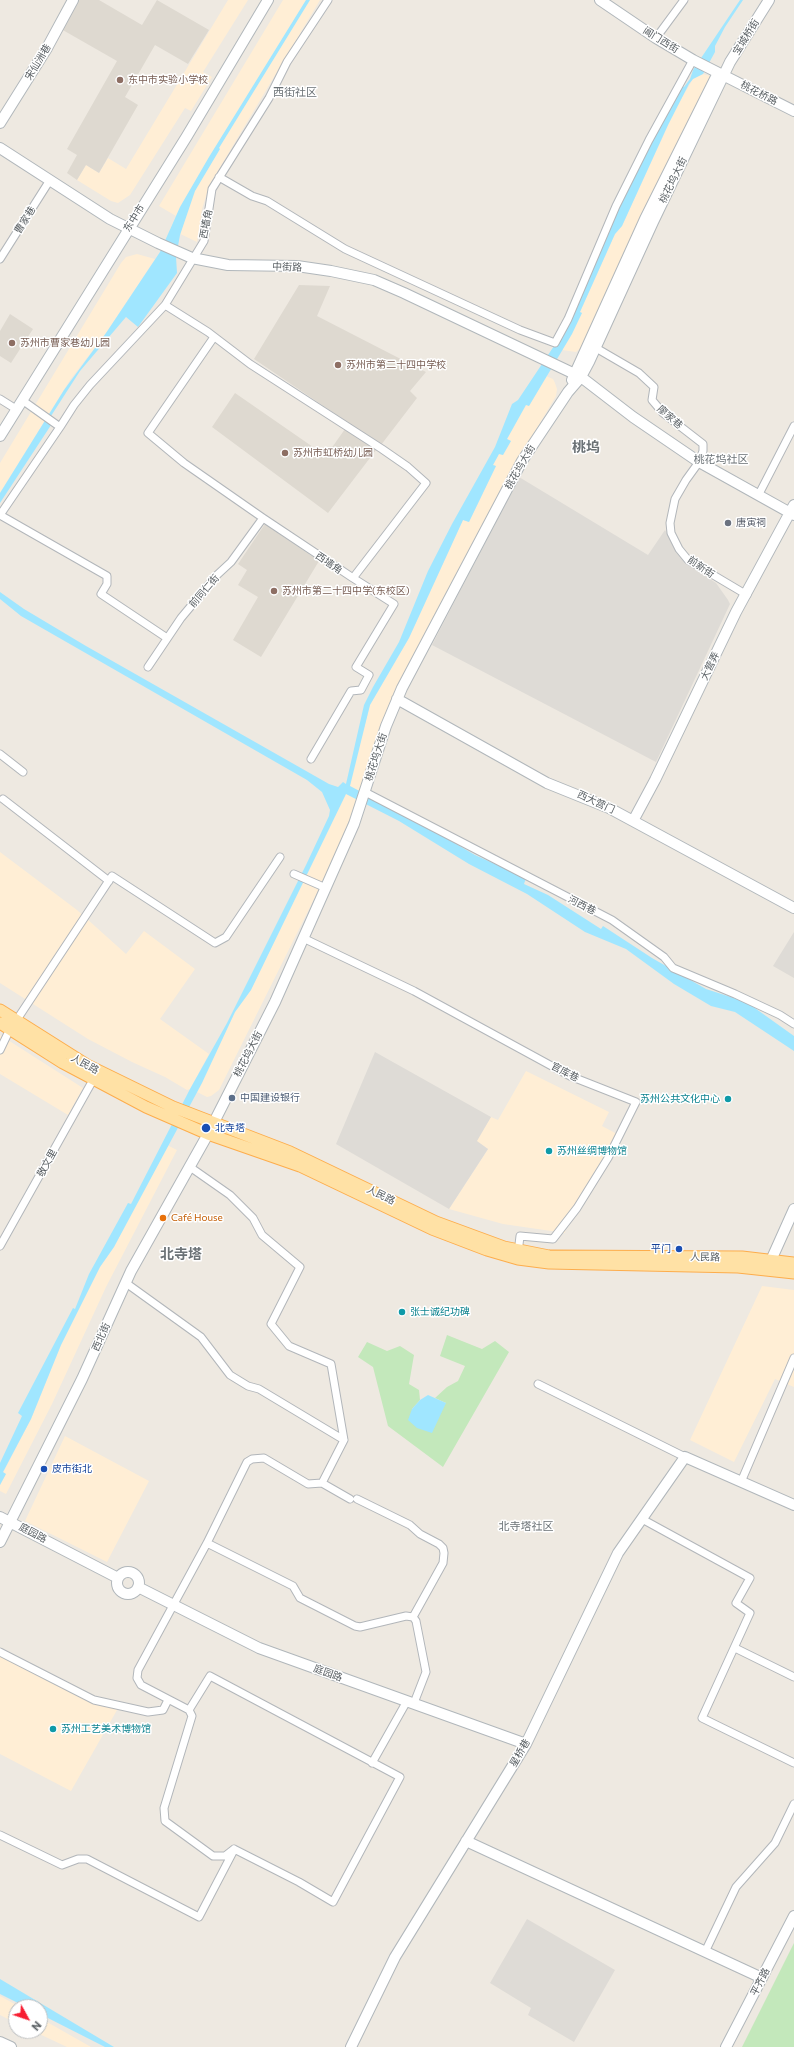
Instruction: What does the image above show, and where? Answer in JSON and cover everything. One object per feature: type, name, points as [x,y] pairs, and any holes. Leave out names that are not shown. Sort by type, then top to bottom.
[{"type":"main road","name":"宋仙洲巷","points":[[0,123],[47,48],[73,0]]},
{"type":"main road","name":"东中市","points":[[0,436],[127,228],[187,136],[267,0]]},
{"type":"main road","name":"阊门西街","points":[[600,0],[656,38],[694,61],[718,73]]},
{"type":"main road","name":"宝城桥街","points":[[718,73],[730,62],[769,0]]},
{"type":"main road","name":"桃花桥路","points":[[718,73],[794,111]]},
{"type":"main road","name":"桃花坞大街","points":[[208,1134],[275,1002],[348,839],[384,730],[397,699],[515,475],[596,348],[718,73]]},
{"type":"main road","name":"桃花坞大街","points":[[578,376],[645,219],[718,73]]},
{"type":"main road","name":"中街路","points":[[0,148],[127,228],[188,256],[207,262],[246,266],[297,266],[369,278],[404,293],[578,376]]},
{"type":"main road","name":"廖家巷","points":[[578,376],[633,417],[699,462],[793,511]]},
{"type":"main road","name":"大营弄","points":[[633,821],[747,595],[793,511]]},
{"type":"main road","name":"西大营门","points":[[397,699],[546,782],[609,808],[794,908]]},
{"type":"main road","name":"人民路","points":[[0,1010],[13,1025],[93,1080],[171,1112],[190,1114],[290,1152],[436,1222],[518,1255]]},
{"type":"main road","name":"人民路","points":[[0,1022],[13,1025],[87,1065],[171,1112],[186,1125],[300,1166],[454,1238],[518,1255],[704,1256],[769,1265],[794,1274]]},
{"type":"main road","name":"西北街","points":[[0,1542],[82,1379],[126,1283],[208,1134]]},
{"type":"main road","points":[[769,1265],[794,1209]]},
{"type":"main road","name":"人民路","points":[[769,1265],[794,1263]]},
{"type":"main road","points":[[685,1457],[794,1505]]},
{"type":"main road","name":"星桥巷","points":[[351,2047],[395,1957],[526,1744],[618,1553],[685,1457]]},
{"type":"main road","name":"庭园路","points":[[0,1517],[118,1578]]},
{"type":"main road","points":[[124,1572],[133,1573],[138,1579],[138,1587],[131,1593],[123,1592],[118,1586],[118,1578],[124,1572]]},
{"type":"main road","name":"庭园路","points":[[138,1587],[172,1606],[259,1648],[526,1744]]},
{"type":"main road","points":[[466,1841],[762,1978]]},
{"type":"main road","name":"平齐路","points":[[726,2047],[794,1916]]},
{"type":"main road","points":[[0,2042],[11,2047]]},
{"type":"street","name":"西墙角","points":[[0,515],[58,425],[90,385],[165,305],[188,256],[204,241],[212,189],[269,98],[287,62],[328,0]]},
{"type":"street","points":[[656,38],[684,0]]},
{"type":"street","points":[[219,177],[252,196],[267,201],[345,249],[520,330],[555,343],[568,319],[620,199],[653,133],[694,61]]},
{"type":"street","name":"曹家巷","points":[[0,259],[50,180]]},
{"type":"street","points":[[165,305],[214,337],[250,364],[382,449],[426,483],[353,578]]},
{"type":"street","name":"西墙角","points":[[214,337],[148,433],[184,463],[263,518],[394,604],[356,667],[369,675],[361,690],[351,691],[311,759]]},
{"type":"street","name":"廖家巷","points":[[596,348],[639,373],[654,387],[652,400],[662,413],[703,444],[703,451],[699,462]]},
{"type":"street","points":[[0,399],[16,409]]},
{"type":"street","points":[[22,400],[58,425]]},
{"type":"street","points":[[759,494],[794,426]]},
{"type":"street","name":"前新街","points":[[699,462],[675,499],[670,523],[671,533],[679,549],[688,560],[747,595]]},
{"type":"street","points":[[0,515],[107,576],[107,584],[101,594],[167,638]]},
{"type":"street","name":"前同仁街","points":[[148,667],[190,607],[217,575],[231,562],[263,518]]},
{"type":"street","points":[[0,754],[23,772]]},
{"type":"street","name":"河西巷","points":[[363,796],[612,920],[664,957],[673,968],[735,994],[780,1015],[794,1024]]},
{"type":"street","points":[[3,799],[109,881]]},
{"type":"street","points":[[0,1050],[13,1025],[112,876],[215,943],[226,937],[280,857]]},
{"type":"street","points":[[294,874],[326,888]]},
{"type":"street","name":"官库巷","points":[[303,938],[414,991],[570,1076],[636,1102],[608,1158],[577,1208],[554,1239],[520,1236],[518,1255]]},
{"type":"street","name":"敬文里","points":[[0,1246],[93,1080]]},
{"type":"street","points":[[190,1167],[230,1195],[253,1218],[262,1235],[300,1267],[271,1324],[290,1346],[331,1364],[344,1440],[322,1483]]},
{"type":"street","points":[[126,1283],[201,1337],[230,1374],[248,1386],[258,1389],[344,1440]]},
{"type":"street","points":[[742,1482],[794,1358]]},
{"type":"street","points":[[538,1384],[685,1457]]},
{"type":"street","points":[[234,1849],[225,1856],[213,1856],[167,1824],[163,1816],[164,1808],[192,1719],[189,1710],[141,1685],[137,1674],[207,1543],[247,1462],[252,1459],[264,1458],[272,1462],[278,1468],[308,1484],[322,1483],[410,1525],[420,1534],[440,1544],[444,1553],[443,1563],[413,1618]]},
{"type":"street","points":[[642,1519],[750,1578],[736,1603],[750,1613],[702,1718],[794,1763]]},
{"type":"street","points":[[207,1543],[293,1586],[300,1598],[355,1626],[360,1627],[406,1616],[413,1618],[416,1621],[426,1672],[410,1702],[372,1763]]},
{"type":"street","points":[[735,1648],[794,1677]]},
{"type":"street","points":[[0,1652],[94,1700],[148,1712],[163,1710],[168,1700]]},
{"type":"street","points":[[189,1710],[210,1676],[400,1778],[333,1902],[299,1882],[234,1849]]},
{"type":"street","points":[[705,1952],[736,1887],[775,1843],[794,1804]]},
{"type":"street","points":[[0,1834],[62,1866],[78,1859],[87,1859],[199,1917],[234,1849]]},
{"type":"shaded area","name":"东中市实验小学校","points":[[78,0],[99,0],[142,25],[157,0],[209,30],[188,64],[155,45],[125,97],[138,105],[99,173],[86,165],[77,180],[67,173],[77,155],[67,149],[117,61],[61,29]]},
{"type":"shaded area","points":[[228,0],[248,0],[203,72],[212,77],[191,111],[185,108],[130,195],[118,203],[111,201],[77,180],[86,165],[99,173],[108,158],[126,169]]},
{"type":"shaded area","points":[[283,0],[320,0],[210,184],[202,209],[197,242],[170,229],[176,216],[159,206]]},
{"type":"shaded area","points":[[703,74],[710,76],[583,346],[576,352],[562,350],[582,313],[580,312],[615,234],[622,226],[677,106],[693,79]]},
{"type":"shaded area","points":[[137,254],[155,259],[106,333],[70,380],[0,493],[0,463],[121,263],[126,257]]},
{"type":"shaded area","name":"苏州市第二十四中学校","points":[[299,285],[330,286],[317,316],[426,372],[410,391],[417,398],[381,445],[254,359]]},
{"type":"shaded area","name":"苏州市曹家巷幼儿园","points":[[10,314],[33,329],[11,363],[0,356],[0,331]]},
{"type":"shaded area","points":[[546,376],[553,379],[555,383],[557,389],[556,396],[508,477],[395,691],[382,722],[357,800],[340,845],[219,1090],[207,1097],[197,1092],[235,1012],[251,990],[349,786],[370,705],[409,638],[463,520],[469,522],[496,466],[493,465],[499,454],[503,455],[511,441],[507,439],[526,404],[529,406]]},
{"type":"shaded area","name":"苏州市虹桥幼儿园","points":[[235,393],[326,456],[345,429],[376,450],[328,513],[212,427]]},
{"type":"shaded area","points":[[519,477],[648,555],[665,530],[674,546],[684,557],[684,562],[716,583],[730,604],[656,762],[432,645]]},
{"type":"shaded area","name":"苏州市第二十四中学(东校区)","points":[[265,524],[319,561],[261,657],[233,640],[258,597],[238,585],[247,570],[238,564]]},
{"type":"shaded area","points":[[0,852],[77,910],[126,954],[144,931],[195,969],[160,1019],[209,1054],[190,1089],[187,1090],[165,1077],[88,1039],[0,983]]},
{"type":"shaded area","points":[[794,932],[794,978],[773,966]]},
{"type":"shaded area","points":[[0,1035],[83,1088],[68,1115],[0,1074]]},
{"type":"shaded area","points":[[375,1052],[491,1117],[477,1141],[488,1149],[449,1209],[336,1144]]},
{"type":"shaded area","name":"苏州丝绸博物馆","points":[[526,1071],[609,1112],[602,1126],[617,1134],[609,1152],[568,1216],[565,1233],[503,1224],[449,1209],[488,1149],[476,1141],[491,1117],[498,1120]]},
{"type":"shaded area","points":[[167,1145],[177,1150],[106,1287],[52,1404],[6,1494],[0,1491],[0,1485],[6,1474],[3,1473],[31,1419],[61,1345],[100,1267],[114,1247]]},
{"type":"shaded area","points":[[762,1286],[794,1290],[794,1387],[775,1379],[734,1462],[690,1440]]},
{"type":"shaded area","points":[[65,1436],[149,1481],[107,1562],[25,1521]]},
{"type":"shaded area","name":"苏州工艺美术博物馆","points":[[0,1650],[93,1696],[121,1703],[71,1791],[0,1754]]},
{"type":"shaded area","points":[[527,1919],[615,1970],[574,2042],[528,2015],[531,2008],[490,1983]]},
{"type":"shaded area","points":[[0,1996],[8,2000],[8,2019],[0,2015]]},
{"type":"shaded area","points":[[48,2023],[91,2047],[67,2047],[48,2038]]},
{"type":"green space","points":[[447,1335],[482,1349],[495,1341],[509,1352],[443,1467],[388,1426],[373,1367],[358,1357],[367,1342],[387,1351],[400,1346],[414,1355],[409,1384],[419,1390],[420,1400],[412,1409],[446,1403],[435,1398],[447,1387],[458,1381],[465,1366],[440,1356]]},
{"type":"green space","points":[[794,1943],[794,2047],[742,2047]]},
{"type":"water","points":[[306,0],[310,0],[219,148],[220,149],[195,191],[180,235],[176,257],[177,273],[138,327],[126,317],[80,371],[51,416],[55,419],[0,503],[0,493],[64,390],[106,333],[160,252],[180,207],[209,157]]},
{"type":"water","points":[[740,0],[743,0],[725,27],[715,46],[715,52],[703,74],[693,79],[689,84],[668,125],[622,226],[615,234],[580,312],[582,313],[572,334],[529,406],[526,405],[507,439],[511,441],[503,455],[499,454],[493,465],[496,466],[469,522],[463,520],[409,638],[370,705],[350,786],[415,820],[475,855],[526,878],[524,884],[548,895],[601,929],[603,926],[652,958],[706,989],[740,1000],[752,1006],[794,1036],[794,1051],[735,1012],[711,1006],[674,984],[626,949],[585,932],[527,894],[469,864],[399,821],[346,794],[251,990],[235,1012],[202,1083],[114,1247],[100,1267],[61,1345],[31,1419],[3,1472],[6,1474],[0,1485],[0,1463],[22,1416],[18,1413],[73,1308],[75,1309],[89,1274],[128,1203],[131,1204],[190,1089],[227,1023],[306,865],[329,816],[330,810],[322,792],[307,780],[21,616],[0,599],[0,592],[24,609],[86,646],[329,784],[338,787],[343,782],[346,784],[364,705],[399,642],[428,571],[452,524],[495,447],[512,404],[518,400],[558,340],[618,207],[681,86],[684,87],[690,79],[693,70]]},
{"type":"water","points":[[428,1395],[446,1403],[432,1433],[417,1428],[408,1420],[412,1409],[420,1400]]},
{"type":"water","points":[[0,1979],[34,1999],[10,1999],[0,1994]]},
{"type":"water","points":[[48,2008],[114,2047],[105,2047],[48,2018]]},
{"type":"place","name":"东中市实验小学校","points":[[120,80]]},
{"type":"place","name":"苏州市曹家巷幼儿园","points":[[12,343]]},
{"type":"place","name":"苏州市第二十四中学校","points":[[338,365]]},
{"type":"place","name":"苏州市虹桥幼儿园","points":[[285,453]]},
{"type":"place","name":"唐寅祠","points":[[728,523]]},
{"type":"place","name":"苏州市第二十四中学(东校区)","points":[[274,591]]},
{"type":"place","name":"中国建设银行","points":[[232,1098]]},
{"type":"place","name":"苏州公共文化中心","points":[[728,1099]]},
{"type":"place","name":"北寺塔","points":[[206,1128]]},
{"type":"place","name":"苏州丝绸博物馆","points":[[549,1151]]},
{"type":"place","name":"Café House","points":[[163,1218]]},
{"type":"place","name":"平门","points":[[679,1249]]},
{"type":"place","name":"张士诚纪功碑","points":[[402,1312]]},
{"type":"place","name":"皮市街北","points":[[44,1469]]},
{"type":"place","name":"苏州工艺美术博物馆","points":[[53,1729]]},
{"type":"district","name":"西街社区","points":[[295,92]]},
{"type":"district","name":"桃坞","points":[[586,447]]},
{"type":"district","name":"桃花坞社区","points":[[721,459]]},
{"type":"district","name":"北寺塔","points":[[181,1254]]},
{"type":"district","name":"北寺塔社区","points":[[526,1526]]}]
